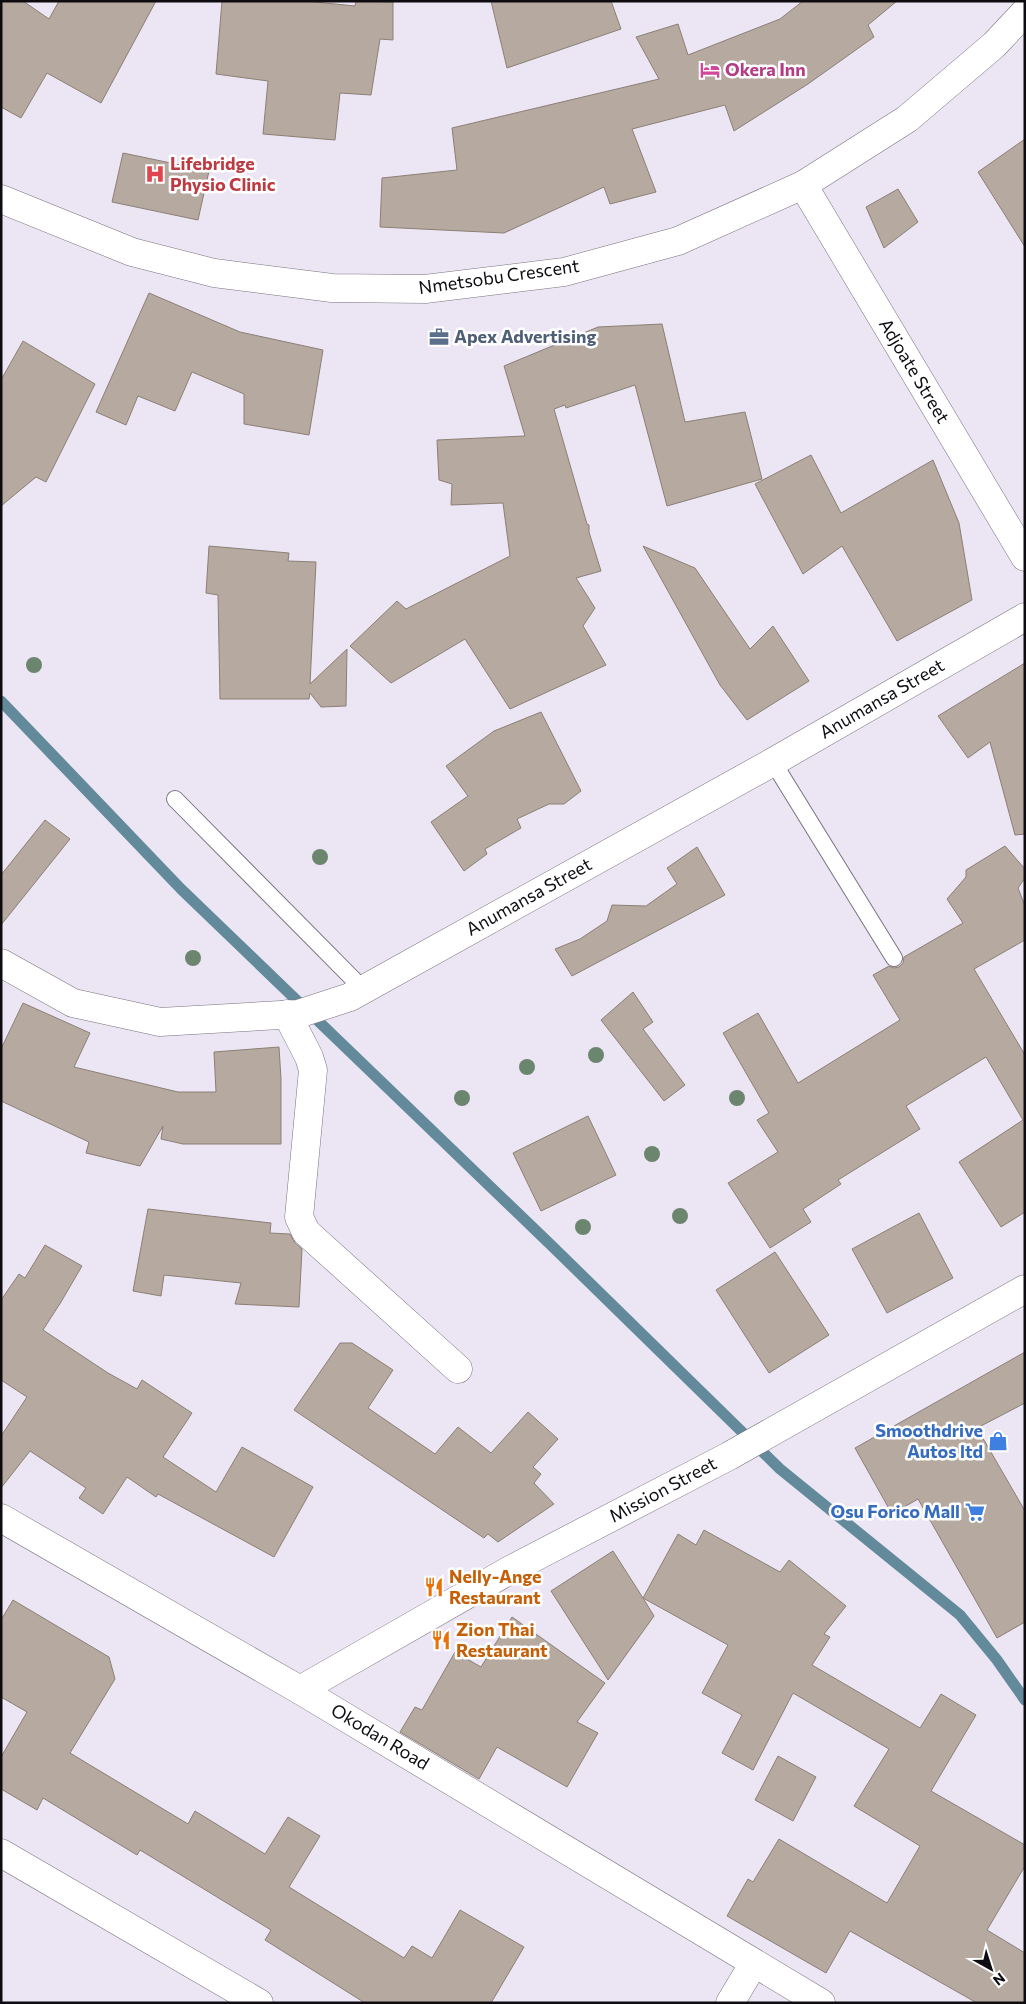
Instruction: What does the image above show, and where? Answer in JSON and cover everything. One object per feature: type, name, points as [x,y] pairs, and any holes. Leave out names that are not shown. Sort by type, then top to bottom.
[{"type":"street","name":"Nmetsobu Crescent","points":[[1,199],[132,252],[214,272],[332,288],[425,289],[564,272],[678,240],[803,185],[907,119],[994,45],[1025,12]]},
{"type":"street","name":"Adjoate Street","points":[[803,185],[1025,557]]},
{"type":"street","name":"Anumansa Street","points":[[1,962],[73,1003],[160,1022],[293,1014],[356,993],[773,762],[1025,617]]},
{"type":"street","points":[[293,1014],[313,1070],[299,1217],[302,1225],[306,1232],[458,1369]]},
{"type":"street","name":"Mission Street","points":[[300,1690],[510,1570],[729,1456],[1025,1289]]},
{"type":"street","name":"Okodan Road","points":[[1,1518],[300,1690],[821,2003]]},
{"type":"street","points":[[1,1853],[259,2003]]},
{"type":"street","points":[[730,2003],[754,1963]]},
{"type":"lane","points":[[773,762],[894,958]]},
{"type":"lane","points":[[176,799],[356,993]]},
{"type":"building","points":[[1,1],[23,1],[49,19],[59,1],[156,1],[101,103],[47,73],[21,118],[1,107]]},
{"type":"building","points":[[222,1],[305,1],[355,6],[356,1],[393,2],[393,40],[380,39],[371,95],[340,93],[335,140],[263,134],[268,81],[216,74]]},
{"type":"building","points":[[491,1],[611,1],[621,29],[507,68]]},
{"type":"building","points":[[803,1],[897,1],[868,25],[874,37],[808,84],[734,131],[725,105],[632,129],[656,192],[610,204],[604,187],[504,233],[380,227],[382,178],[457,170],[452,128],[659,79],[636,37],[678,24],[688,55],[780,19]]},
{"type":"building","points":[[1025,139],[1025,247],[978,172]]},
{"type":"building","points":[[123,153],[209,171],[198,220],[112,202]]},
{"type":"building","points":[[898,189],[918,222],[884,248],[866,207]]},
{"type":"building","points":[[149,293],[240,332],[323,350],[309,435],[244,424],[244,394],[192,372],[175,411],[138,396],[126,425],[96,412]]},
{"type":"building","points":[[662,324],[685,422],[745,412],[762,479],[667,506],[635,385],[566,408],[565,405],[554,409],[601,571],[576,578],[595,608],[583,626],[606,665],[510,709],[465,639],[391,683],[350,646],[397,601],[406,609],[510,556],[503,503],[451,505],[452,484],[439,480],[437,440],[525,436],[504,366],[598,327]]},
{"type":"building","points":[[23,341],[95,384],[46,482],[36,477],[1,506],[1,380]]},
{"type":"building","points":[[811,455],[841,513],[933,460],[959,523],[972,600],[897,641],[842,546],[803,574],[755,484]]},
{"type":"building","points":[[209,546],[289,553],[288,561],[316,562],[310,684],[347,649],[346,706],[321,707],[310,693],[309,699],[220,699],[218,595],[206,593]]},
{"type":"building","points":[[643,546],[695,568],[750,649],[773,626],[809,681],[747,720],[720,685]]},
{"type":"building","points":[[1025,663],[1025,834],[1015,835],[990,742],[968,758],[938,716]]},
{"type":"building","points":[[541,712],[581,791],[564,804],[549,804],[517,819],[521,828],[485,849],[487,854],[464,871],[431,822],[468,796],[446,766],[494,731]]},
{"type":"building","points":[[45,820],[70,839],[1,925],[1,875]]},
{"type":"building","points":[[1005,846],[1025,869],[1025,878],[1018,888],[1025,906],[1025,940],[974,969],[1025,1055],[1025,1212],[1001,1227],[959,1162],[1023,1120],[986,1057],[906,1106],[920,1129],[838,1180],[841,1184],[803,1209],[811,1222],[770,1248],[728,1183],[778,1152],[757,1120],[769,1113],[723,1033],[758,1013],[798,1083],[900,1020],[873,975],[889,966],[899,967],[903,963],[904,957],[963,923],[947,899],[966,877],[966,870]]},
{"type":"building","points":[[697,847],[725,895],[572,976],[555,949],[580,939],[607,921],[612,905],[646,906],[677,884],[667,868]]},
{"type":"building","points":[[633,992],[653,1022],[643,1029],[685,1085],[664,1101],[601,1020]]},
{"type":"building","points":[[23,1003],[90,1033],[74,1067],[178,1092],[216,1092],[214,1052],[279,1047],[281,1144],[183,1144],[161,1139],[163,1126],[140,1166],[86,1153],[89,1142],[1,1101],[1,1049]]},
{"type":"building","points":[[588,1116],[616,1175],[541,1211],[513,1153]]},
{"type":"building","points":[[148,1209],[271,1223],[270,1233],[290,1234],[295,1243],[302,1249],[299,1307],[235,1304],[241,1283],[164,1275],[161,1296],[133,1291]]},
{"type":"building","points":[[919,1213],[953,1278],[887,1313],[852,1249]]},
{"type":"building","points":[[45,1245],[82,1266],[43,1330],[108,1373],[137,1389],[142,1380],[192,1413],[163,1457],[216,1492],[242,1447],[313,1487],[274,1557],[158,1494],[156,1497],[127,1477],[103,1514],[79,1498],[86,1488],[30,1451],[1,1488],[1,1436],[27,1397],[1,1380],[1,1300],[19,1274],[25,1278]]},
{"type":"building","points":[[775,1252],[829,1335],[769,1373],[716,1290]]},
{"type":"building","points":[[340,1343],[352,1343],[393,1370],[368,1408],[435,1454],[458,1427],[491,1453],[528,1412],[558,1439],[533,1467],[541,1474],[534,1483],[554,1504],[498,1542],[488,1534],[484,1538],[294,1410]]},
{"type":"building","name":"Osu Forico Mall","points":[[1025,1352],[1025,1403],[977,1428],[1025,1511],[1025,1622],[997,1638],[918,1499],[892,1514],[855,1448]]},
{"type":"building","points":[[704,1530],[780,1572],[789,1560],[846,1606],[824,1634],[830,1637],[812,1665],[920,1728],[941,1694],[976,1715],[931,1791],[1025,1845],[1025,1866],[987,1930],[1025,1953],[1025,2003],[977,2003],[850,1931],[826,1973],[727,1916],[748,1879],[753,1882],[779,1839],[887,1903],[920,1846],[854,1806],[889,1749],[793,1693],[753,1770],[722,1753],[742,1715],[702,1693],[728,1645],[643,1598],[678,1534],[696,1545]]},
{"type":"building","points":[[613,1551],[654,1616],[608,1680],[551,1591]]},
{"type":"building","points":[[13,1600],[109,1657],[115,1679],[70,1753],[188,1824],[195,1811],[265,1854],[288,1817],[320,1836],[289,1887],[404,1958],[412,1946],[432,1958],[460,1910],[524,1947],[491,2003],[365,2003],[265,1940],[271,1930],[140,1850],[137,1855],[43,1798],[37,1810],[1,1789],[1,1757],[27,1712],[1,1697],[1,1620]]},
{"type":"building","points":[[512,1617],[605,1683],[577,1722],[598,1733],[567,1787],[497,1747],[479,1779],[400,1732],[415,1707],[422,1710],[455,1652],[481,1667]]},
{"type":"building","points":[[778,1756],[816,1777],[793,1821],[755,1800]]},
{"type":"waterway","points":[[1,701],[181,889],[552,1246],[780,1469],[960,1615],[997,1660],[1025,1700]]},
{"type":"place","name":"Okera Inn","points":[[710,70]]},
{"type":"place","name":"Lifebridge Physio Clinic","points":[[155,174]]},
{"type":"place","name":"Apex Advertising","points":[[439,337]]},
{"type":"place","name":"Smoothdrive Autos ltd","points":[[998,1441]]},
{"type":"place","name":"Osu Forico Mall","points":[[975,1512]]},
{"type":"place","name":"Nelly-Ange Restaurant","points":[[434,1587]]},
{"type":"place","name":"Zion Thai Restaurant","points":[[441,1640]]}]
